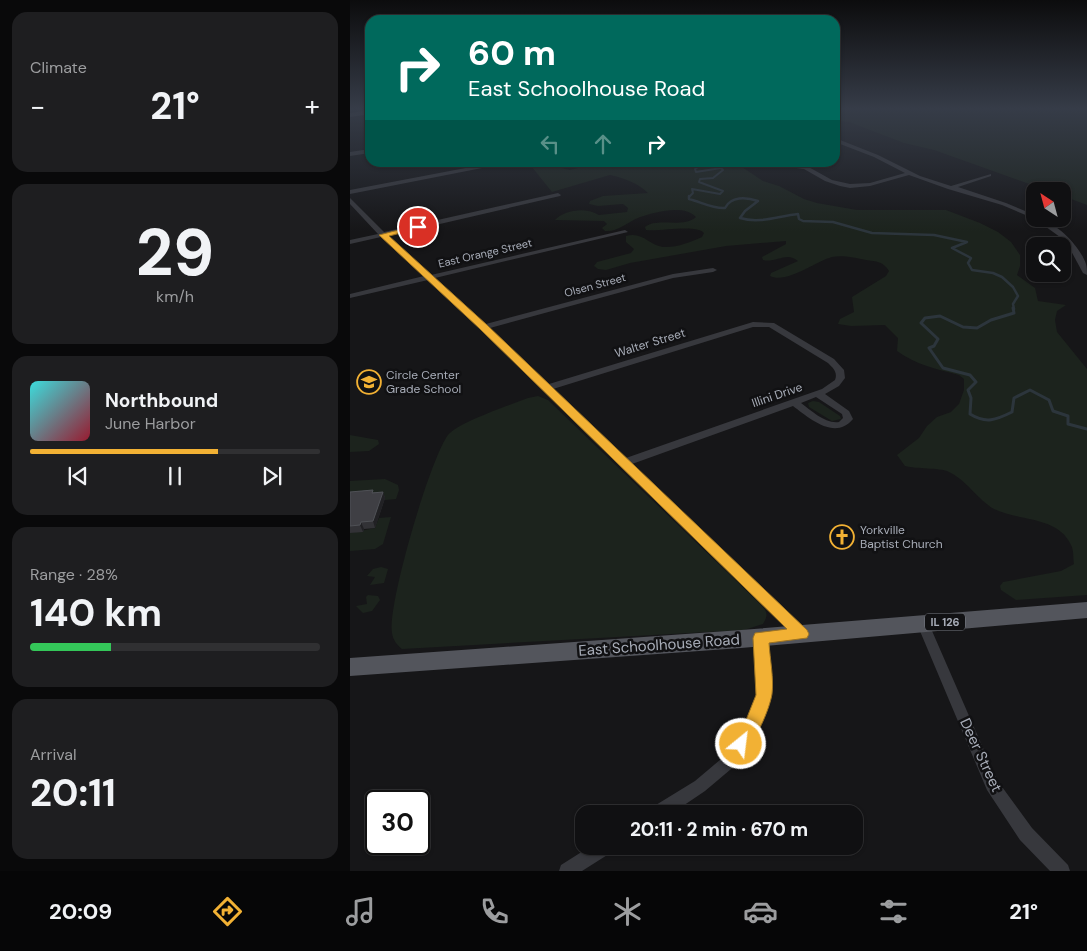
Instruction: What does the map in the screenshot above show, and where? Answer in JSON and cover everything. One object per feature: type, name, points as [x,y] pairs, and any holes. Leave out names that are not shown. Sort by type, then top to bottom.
[{"type":"main road","name":"East Schoolhouse Road","points":[[350,667],[761,638],[1087,610]]},
{"type":"street","points":[[860,150],[909,173],[950,188],[1004,204],[1026,214]]},
{"type":"street","points":[[350,154],[365,152]]},
{"type":"street","points":[[350,192],[482,167]]},
{"type":"street","points":[[808,167],[831,182],[858,186],[872,185],[909,173]]},
{"type":"street","points":[[950,188],[989,175]]},
{"type":"street","points":[[350,242],[558,195]]},
{"type":"street","points":[[350,200],[383,235],[484,327],[802,634]]},
{"type":"street","points":[[1053,228],[1071,242],[1079,254],[1087,273]]},
{"type":"street","name":"East Orange Street","points":[[350,296],[625,232]]},
{"type":"street","name":"Olsen Street","points":[[484,327],[673,276],[714,270]]},
{"type":"street","name":"Walter Street","points":[[546,388],[753,324],[762,324]]},
{"type":"street","name":"Illini Drive","points":[[623,463],[818,394],[834,387],[841,378],[840,369],[831,361],[771,325],[762,324]]},
{"type":"street","points":[[794,402],[823,423],[838,426],[845,423],[848,419],[846,413],[818,394]]},
{"type":"street","name":"Deer Street","points":[[923,624],[992,785],[1026,834],[1062,871]]},
{"type":"street","points":[[671,805],[700,786],[732,759],[751,729],[764,695],[761,638]]},
{"type":"street","points":[[567,871],[592,855]]},
{"type":"shaded area","points":[[932,150],[1087,150],[1087,205],[1071,199],[1071,182],[1026,183]]},
{"type":"shaded area","points":[[532,167],[558,167],[570,170],[582,167],[742,167],[763,181],[817,203],[857,210],[946,210],[980,223],[998,232],[1011,242],[1020,255],[1020,266],[1017,275],[1035,288],[1038,301],[1066,305],[1057,311],[1055,320],[1057,332],[1087,369],[1087,595],[1016,600],[1001,590],[1000,586],[1003,582],[1061,571],[1074,564],[1072,547],[1065,536],[1047,524],[994,509],[960,479],[947,471],[905,466],[897,455],[919,438],[927,426],[937,417],[951,412],[959,404],[964,390],[964,379],[959,375],[919,363],[904,356],[897,351],[898,338],[885,325],[851,326],[838,324],[840,319],[854,312],[852,297],[886,276],[889,271],[885,266],[879,262],[836,256],[792,275],[777,278],[770,276],[771,273],[798,261],[790,257],[763,260],[762,257],[786,244],[786,241],[726,246],[630,263],[606,270],[598,269],[594,266],[597,262],[631,253],[634,249],[626,242],[626,236],[637,235],[658,246],[668,247],[693,241],[702,237],[704,233],[693,229],[646,230],[645,227],[650,224],[684,222],[696,217],[691,213],[677,210],[661,211],[646,215],[610,231],[605,231],[602,228],[607,224],[604,221],[555,220],[564,213],[576,210],[594,212],[599,215],[627,212],[628,208],[623,204],[598,206],[589,204],[590,201],[603,196],[648,193],[630,181],[610,175],[552,192]]},
{"type":"shaded area","points":[[538,396],[548,400],[764,608],[766,616],[763,624],[744,630],[402,649],[398,646],[392,633],[392,618],[396,594],[411,533],[440,449],[448,435],[473,419]]},
{"type":"shaded area","points":[[813,401],[819,402],[840,416],[841,419],[832,421],[809,407],[808,403]]},
{"type":"shaded area","points":[[350,435],[378,440],[379,444],[369,451],[350,452]]},
{"type":"shaded area","points":[[385,479],[398,485],[399,490],[396,499],[385,500],[385,497],[350,497],[350,481]]},
{"type":"shaded area","points":[[391,517],[383,544],[375,549],[350,551],[350,533],[375,528],[379,518]]},
{"type":"shaded area","points":[[381,567],[388,569],[384,583],[370,585],[375,577],[367,576],[373,569]]},
{"type":"shaded area","points":[[368,595],[378,596],[380,600],[372,611],[363,613],[356,606],[367,604],[366,597]]},
{"type":"building","points":[[373,490],[372,493],[383,492],[373,521],[361,522],[360,525],[350,526],[350,492]]},
{"type":"waterway","points":[[689,197],[693,193],[692,189],[720,194],[723,191],[699,182],[700,179],[713,178],[723,170],[721,168],[696,172],[695,169],[698,167]]},
{"type":"waterway","points":[[689,197],[689,199],[720,208],[725,208],[731,201],[739,198],[758,201],[745,211],[740,218],[747,220],[762,220],[798,214],[799,219],[803,221],[833,222],[872,233],[934,235],[967,242],[952,248],[971,258],[968,263],[972,270],[993,273],[1002,277],[1013,287],[1018,296],[1013,304],[1014,309]]},
{"type":"waterway","points":[[1013,308],[1014,313],[991,320],[977,328],[963,327],[940,316],[925,318],[921,323],[938,339],[934,346],[929,348],[943,368],[970,375],[976,382],[968,390],[971,398],[970,414],[986,420],[1001,417],[1012,412],[1014,398],[1030,390],[1049,400],[1053,411],[1068,416],[1068,424],[1087,429]]},
{"type":"place","name":"Circle Center Grade School","points":[[369,382]]},
{"type":"place","name":"Yorkville Baptist Church","points":[[842,537]]},
{"type":"route","points":[[418,227],[383,235],[484,327],[802,634],[761,638],[764,666],[764,695],[751,729],[741,744]]}]
